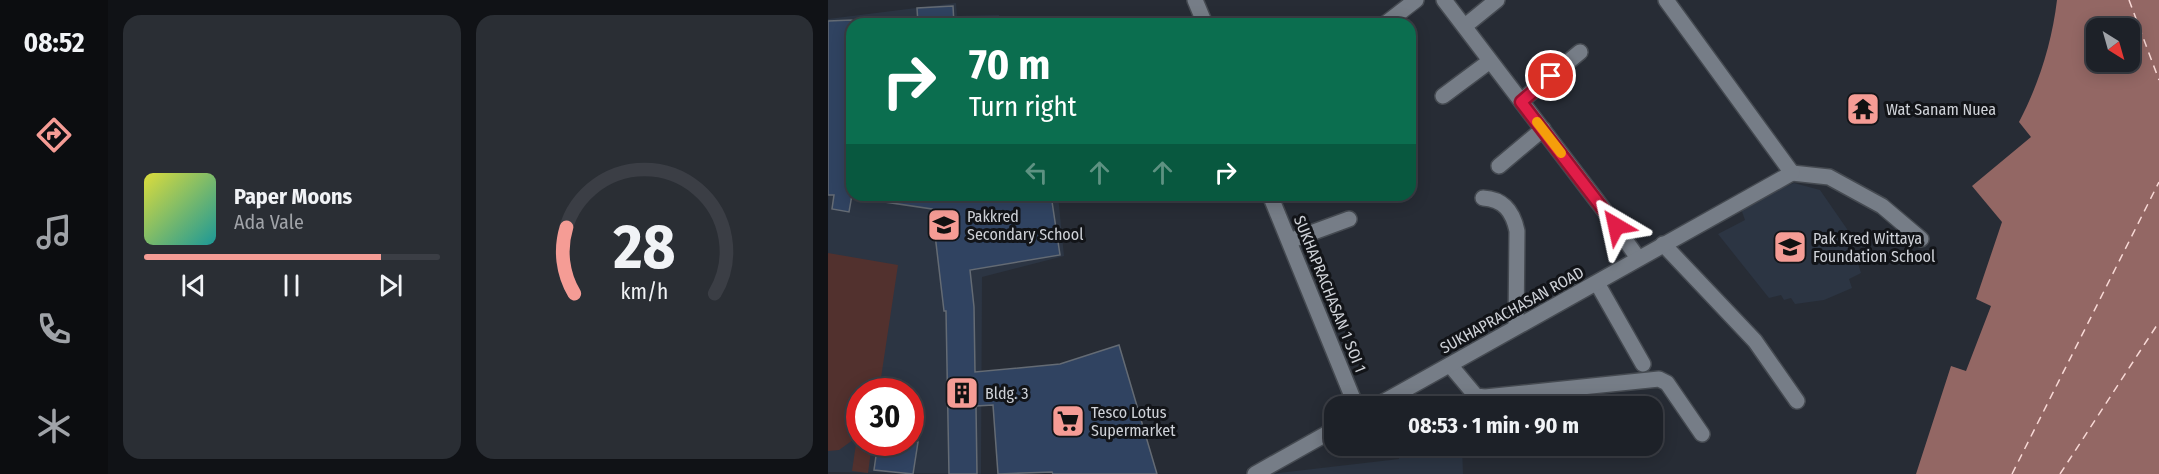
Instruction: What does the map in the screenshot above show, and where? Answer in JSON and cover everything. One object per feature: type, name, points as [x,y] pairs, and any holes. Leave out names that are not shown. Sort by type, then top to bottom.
[{"type":"street","points":[[1195,0],[1202,18]]},
{"type":"street","points":[[1393,18],[1416,0]]},
{"type":"street","points":[[1444,0],[1638,258]]},
{"type":"street","points":[[1465,26],[1497,0]]},
{"type":"street","points":[[1666,0],[1792,173],[1829,177],[1882,206],[1921,239]]},
{"type":"street","points":[[1521,102],[1581,52]]},
{"type":"street","points":[[1443,96],[1490,61]]},
{"type":"street","points":[[1498,166],[1543,129]]},
{"type":"street","name":"SUKHAPRACHASAN ROAD","points":[[1394,396],[1792,173]]},
{"type":"street","points":[[1483,198],[1494,198],[1505,205],[1514,216],[1517,231],[1516,327]]},
{"type":"street","name":"SUKHAPRACHASAN 1 SOI 1","points":[[1272,201],[1352,396]]},
{"type":"street","points":[[1289,241],[1348,219]]},
{"type":"street","points":[[1663,244],[1755,341],[1797,401]]},
{"type":"street","points":[[1597,283],[1643,364]]},
{"type":"street","points":[[1450,365],[1476,396],[1485,397],[1659,379],[1667,383],[1702,434]]},
{"type":"street","points":[[1255,474],[1324,435]]},
{"type":"shaded area","points":[[2057,0],[2159,0],[2159,474],[1916,474],[1951,366],[1966,371],[1991,306],[1976,299],[2002,222],[1972,186],[2031,137],[2019,122],[2038,78],[2048,47]]},
{"type":"shaded area","name":"Pakkred Secondary School","points":[[956,3],[957,16],[999,15],[999,18],[846,18],[846,201],[1059,201],[1064,256],[982,277],[981,474],[828,472],[828,19]]},
{"type":"shaded area","name":"Pak Kred Wittaya Foundation School","points":[[1794,183],[1820,190],[1847,229],[1861,273],[1849,279],[1852,288],[1824,300],[1795,304],[1791,298],[1784,300],[1781,295],[1769,298],[1718,234],[1745,220],[1740,206]]},
{"type":"shaded area","points":[[828,253],[898,265],[881,378],[846,378],[846,445],[839,450],[828,451]]},
{"type":"shaded area","points":[[854,456],[870,456],[868,473],[852,471]]},
{"type":"shaded area","points":[[1399,456],[1462,456],[1463,474],[1270,474],[1399,459]]},
{"type":"building","points":[[953,6],[954,18],[918,18],[917,8]]},
{"type":"building","points":[[846,20],[846,201],[851,201],[849,212],[832,209],[834,195],[828,195],[828,21]]},
{"type":"building","points":[[1052,201],[1060,255],[970,270],[974,307],[975,372],[1060,364],[1119,345],[1157,474],[1053,474],[1052,472],[998,474],[993,405],[976,406],[977,474],[949,474],[946,311],[944,311],[932,209],[885,202]]},
{"type":"building","points":[[876,456],[916,456],[913,474],[874,470]]},
{"type":"ferry route","points":[[2129,0],[2159,80]]},
{"type":"ferry route","points":[[2012,474],[2159,182]]},
{"type":"ferry route","points":[[2060,474],[2159,322]]},
{"type":"slow traffic","points":[[1537,122],[1561,153]]},
{"type":"place","name":"Wat Sanam Nuea","points":[[1863,109]]},
{"type":"place","name":"Pakkred Secondary School","points":[[944,225]]},
{"type":"place","name":"Pak Kred Wittaya Foundation School","points":[[1790,247]]},
{"type":"place","name":"Bldg. 3","points":[[962,393]]},
{"type":"place","name":"Tesco Lotus Supermarket","points":[[1068,421]]},
{"type":"route","points":[[1551,76],[1521,102],[1616,226]]}]
